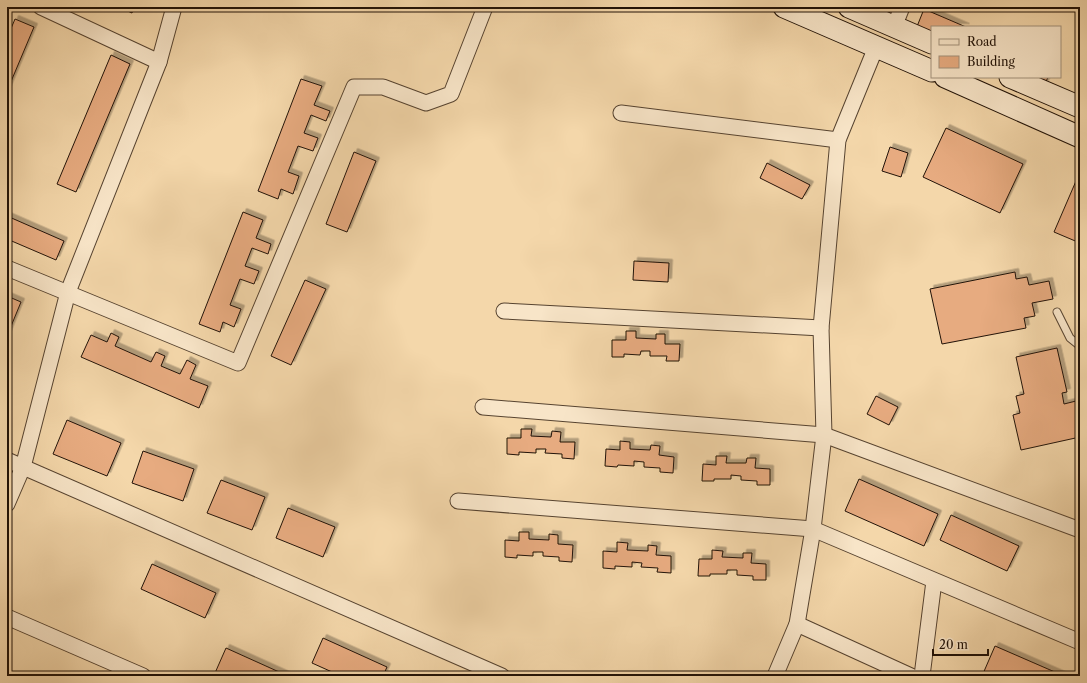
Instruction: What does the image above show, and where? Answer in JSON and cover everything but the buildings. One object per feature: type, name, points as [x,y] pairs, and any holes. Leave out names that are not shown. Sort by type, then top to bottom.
[{"type":"street","points":[[41,7],[159,62]]},
{"type":"street","points":[[7,504],[23,467],[68,292],[159,62],[174,7]]},
{"type":"street","points":[[7,268],[238,363],[354,86],[383,87],[426,103],[451,94],[485,7]]},
{"type":"street","points":[[784,7],[931,71]]},
{"type":"street","points":[[849,7],[931,43]]},
{"type":"street","points":[[894,27],[902,7]]},
{"type":"street","points":[[775,676],[797,624],[813,529],[824,435],[821,328],[838,140],[876,47]]},
{"type":"street","points":[[947,78],[1080,137]]},
{"type":"street","points":[[1012,78],[1080,107]]},
{"type":"street","points":[[621,113],[838,140]]},
{"type":"street","points":[[504,310],[821,328]]},
{"type":"street","points":[[483,407],[824,435],[1080,530]]},
{"type":"street","points":[[7,460],[502,676]]},
{"type":"street","points":[[458,501],[813,529],[1080,642]]},
{"type":"street","points":[[922,676],[934,581]]},
{"type":"street","points":[[7,617],[143,676]]},
{"type":"street","points":[[797,624],[911,676]]},
{"type":"lane","points":[[1057,312],[1070,338],[1080,346]]}]
